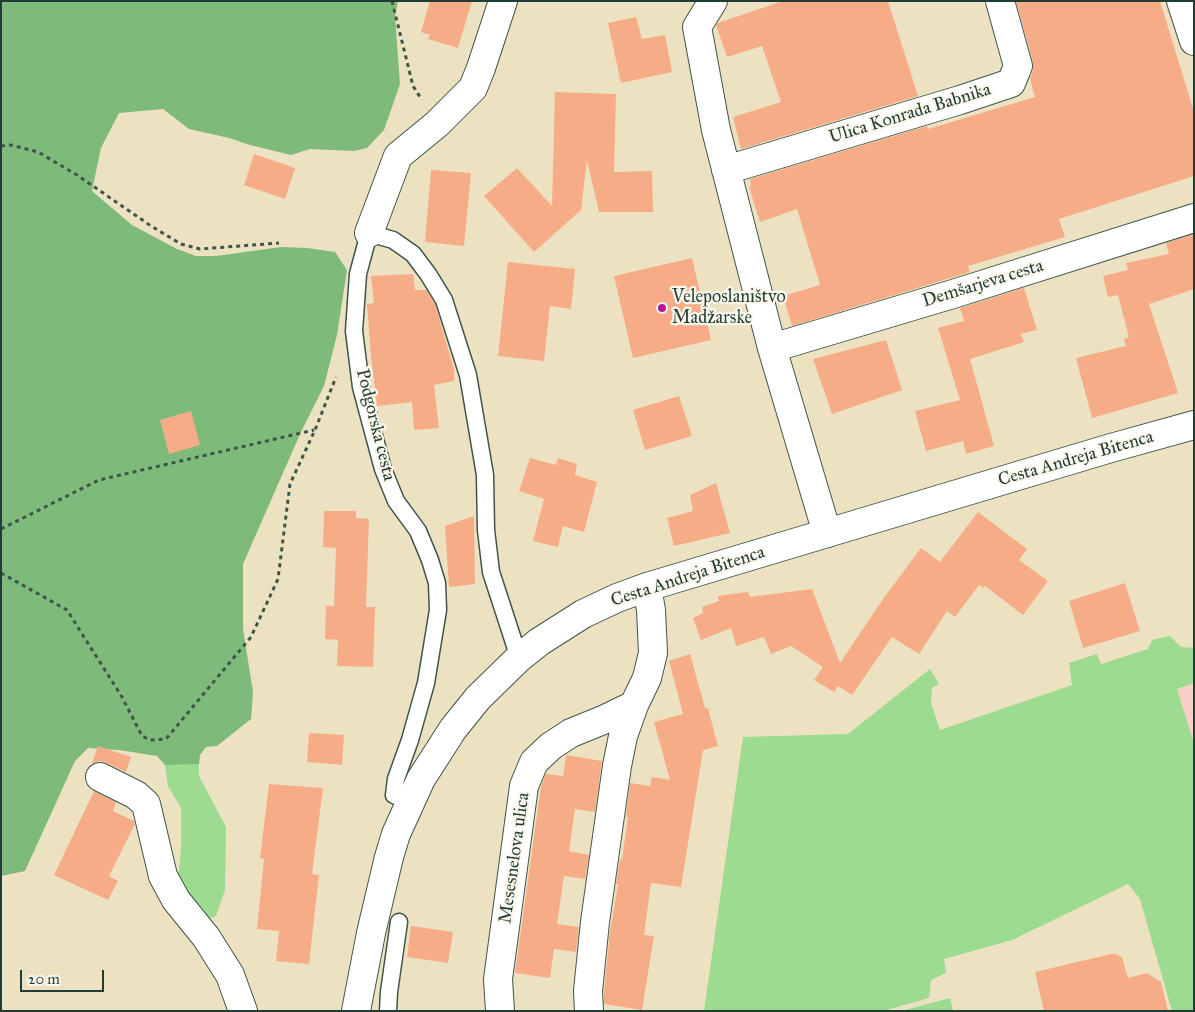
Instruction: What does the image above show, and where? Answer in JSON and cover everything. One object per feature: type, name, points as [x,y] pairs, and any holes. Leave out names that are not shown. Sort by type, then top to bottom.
[{"type":"street","name":"Podgorska cesta","points":[[369,233],[398,156],[437,124],[473,88],[482,68],[503,1]]},
{"type":"street","points":[[713,1],[697,27],[716,130],[772,348],[827,533]]},
{"type":"street","name":"Ulica Konrada Babnika","points":[[726,170],[951,103],[1011,83],[1018,66],[1000,1]]},
{"type":"street","points":[[1181,1],[1194,41]]},
{"type":"street","name":"Demšarjeva cesta","points":[[772,348],[953,294],[1194,218]]},
{"type":"street","name":"Cesta Andreja Bitenca","points":[[356,1011],[371,933],[389,856],[409,802],[421,779],[452,729],[478,698],[519,658],[554,632],[583,614],[647,586],[1111,448],[1194,426]]},
{"type":"street","points":[[589,1011],[588,991],[594,932],[610,811],[623,736],[634,705],[647,678],[653,653],[651,610],[647,586]]},
{"type":"street","name":"Mesesnelova ulica","points":[[500,1011],[498,980],[524,786],[534,762],[551,746],[571,733],[634,705]]},
{"type":"street","points":[[100,776],[136,795],[146,804],[163,876],[176,900],[206,937],[230,975],[243,1011]]},
{"type":"lane","points":[[369,233],[393,240],[413,254],[444,300],[468,375],[485,475],[486,530],[491,572],[519,658]]},
{"type":"lane","name":"Podgorska cesta","points":[[369,233],[358,274],[355,308],[354,331],[362,387],[383,469],[396,501],[418,531],[437,583],[438,610],[426,683],[410,740],[396,779],[394,795],[409,802]]},
{"type":"lane","points":[[388,1011],[388,992],[399,922]]},
{"type":"path","points":[[392,1],[413,86],[437,124]]},
{"type":"path","points":[[1,146],[10,145],[38,152],[77,175],[151,226],[181,244],[200,249],[279,244]]},
{"type":"path","points":[[1,573],[67,610],[122,696],[142,736],[150,740],[166,739],[252,637],[278,579],[290,484],[315,430],[336,376]]},
{"type":"path","points":[[1,529],[99,480],[315,430]]},
{"type":"shaded area","points":[[1194,683],[1194,743],[1177,689]]},
{"type":"green space","points":[[1,1],[398,1],[395,16],[400,84],[384,130],[367,148],[354,151],[310,149],[291,155],[189,129],[163,109],[119,113],[101,148],[92,191],[132,225],[177,249],[196,256],[216,256],[281,247],[307,248],[335,252],[347,270],[337,335],[324,386],[301,432],[243,564],[243,629],[253,692],[251,719],[217,746],[206,747],[200,755],[199,764],[165,765],[157,756],[119,750],[88,748],[75,761],[25,871],[1,876]]},
{"type":"green space","points":[[1170,636],[1181,647],[1194,648],[1194,683],[1177,689],[1194,743],[1194,1011],[1172,1011],[1140,899],[1128,884],[1012,940],[944,959],[946,973],[931,980],[929,998],[883,1011],[704,1011],[743,737],[848,734],[930,669],[939,684],[932,688],[931,703],[940,730],[1072,685],[1069,663],[1097,654],[1101,664],[1148,649],[1152,640]]},
{"type":"green space","points":[[199,764],[199,776],[226,827],[225,890],[216,916],[206,920],[177,890],[181,848],[181,808],[168,786],[165,765]]},
{"type":"green space","points":[[950,998],[953,1011],[901,1011]]},
{"type":"building","points":[[430,1],[472,1],[458,48],[428,39],[430,35],[421,32]]},
{"type":"building","points":[[783,1],[888,1],[918,96],[741,149],[733,117],[781,102],[762,46],[727,57],[716,25]]},
{"type":"building","points":[[1016,1],[1160,1],[1194,112],[1194,176],[1059,219],[1065,237],[968,266],[970,272],[792,326],[783,296],[820,285],[797,209],[760,222],[749,187],[751,186],[750,179],[927,126],[928,129],[1035,97],[1030,79],[1033,71],[1033,62]]},
{"type":"building","points":[[636,17],[642,39],[665,35],[672,72],[621,83],[608,23]]},
{"type":"building","points":[[555,92],[616,94],[614,172],[652,171],[653,212],[599,212],[587,160],[581,210],[534,252],[484,196],[517,168],[552,206]]},
{"type":"building","points":[[254,154],[295,168],[285,199],[244,185]]},
{"type":"building","points":[[431,170],[471,173],[464,246],[425,242]]},
{"type":"building","points":[[1194,234],[1194,289],[1149,304],[1178,393],[1092,418],[1076,358],[1126,346],[1124,339],[1129,337],[1118,295],[1108,297],[1103,276],[1128,270],[1126,263],[1169,254],[1166,243]]},
{"type":"building","name":"Veleposlaništvo Madžarske","points":[[692,258],[711,340],[633,358],[614,276]]},
{"type":"building","points":[[508,262],[575,269],[571,309],[550,306],[544,361],[498,356]]},
{"type":"building","points":[[413,274],[415,290],[426,290],[435,304],[454,369],[454,381],[434,385],[439,428],[414,430],[412,402],[377,406],[367,304],[374,303],[371,276]]},
{"type":"building","points":[[1024,288],[1037,330],[1021,334],[1024,342],[970,359],[994,446],[966,454],[963,441],[926,451],[915,411],[960,400],[938,328],[964,321],[960,308]]},
{"type":"building","points":[[886,340],[902,390],[832,414],[813,359]]},
{"type":"building","points":[[679,396],[692,436],[645,450],[633,410]]},
{"type":"building","points":[[191,411],[200,445],[169,454],[160,420]]},
{"type":"building","points":[[530,458],[556,465],[558,458],[577,464],[575,475],[597,482],[584,532],[563,526],[558,547],[533,541],[544,499],[519,491]]},
{"type":"building","points":[[716,483],[730,533],[674,546],[667,518],[693,511],[690,495]]},
{"type":"building","points":[[324,511],[356,511],[356,518],[369,519],[366,607],[375,607],[373,667],[337,666],[338,640],[325,639],[326,606],[334,606],[336,548],[323,547]]},
{"type":"building","points":[[978,512],[1027,549],[1019,560],[1048,581],[1023,615],[985,586],[983,588],[979,585],[955,617],[947,611],[919,654],[892,637],[852,695],[838,686],[834,692],[814,680],[823,667],[791,646],[771,654],[764,637],[736,646],[731,628],[701,640],[693,618],[703,613],[702,607],[719,601],[718,596],[748,592],[750,597],[812,589],[840,663],[883,599],[921,548],[940,562]]},
{"type":"building","points":[[474,516],[475,584],[449,587],[445,526]]},
{"type":"building","points":[[1125,583],[1140,631],[1083,648],[1069,601]]},
{"type":"building","points":[[690,654],[718,746],[703,750],[681,887],[651,883],[644,935],[654,936],[642,1010],[604,1004],[610,932],[628,817],[626,817],[630,783],[650,786],[652,777],[670,780],[654,722],[683,714],[669,661]]},
{"type":"building","points":[[309,733],[344,735],[342,765],[307,762]]},
{"type":"building","points":[[98,746],[131,757],[126,772],[100,761],[92,764]]},
{"type":"building","points":[[566,755],[602,761],[595,812],[575,809],[569,851],[589,855],[585,879],[564,876],[557,924],[579,927],[576,952],[554,949],[550,978],[515,973],[541,786],[546,774],[563,776]]},
{"type":"building","points":[[269,784],[323,788],[312,874],[319,875],[309,964],[276,961],[279,931],[257,929],[264,859],[260,858]]},
{"type":"building","points":[[94,791],[116,802],[113,811],[134,821],[135,824],[109,876],[118,881],[108,900],[54,875]]},
{"type":"building","points":[[411,926],[453,932],[448,963],[407,957]]},
{"type":"building","points":[[1111,954],[1122,957],[1128,978],[1147,973],[1161,982],[1168,1011],[1044,1011],[1035,972]]},
{"type":"place","name":"Veleposlaništvo Madžarske","points":[[662,308]]}]
